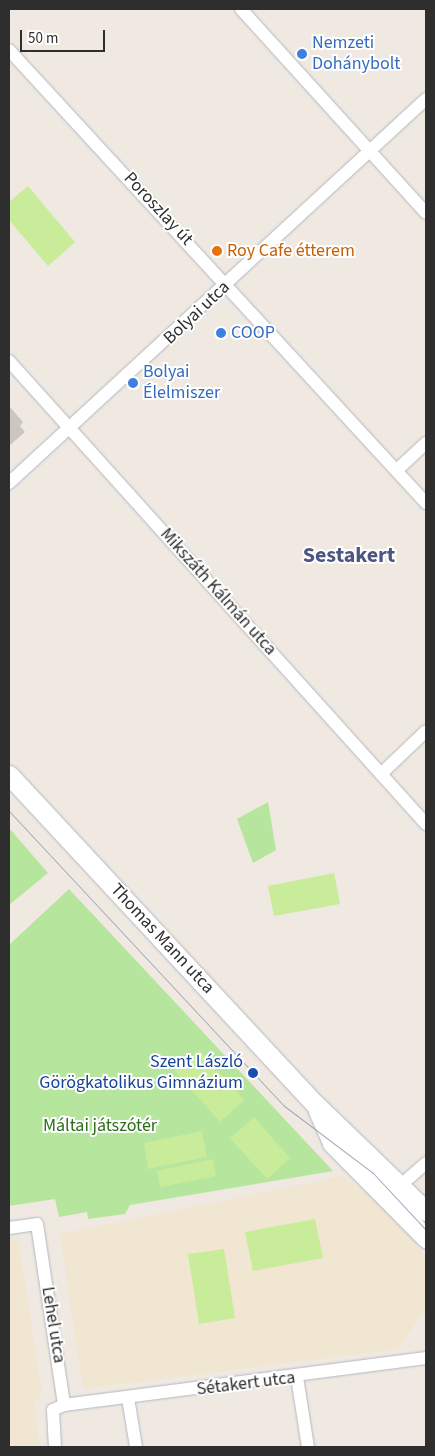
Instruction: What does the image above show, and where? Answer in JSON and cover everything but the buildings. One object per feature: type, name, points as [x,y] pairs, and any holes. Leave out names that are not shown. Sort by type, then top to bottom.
[{"type":"street","points":[[241,9],[371,150],[426,213]]},
{"type":"street","name":"Poroszlay út","points":[[9,50],[228,284],[426,503]]},
{"type":"street","name":"Bolyai utca","points":[[9,483],[228,284],[426,98]]},
{"type":"street","name":"Mikszáth Kálmán utca","points":[[9,361],[426,824]]},
{"type":"street","points":[[397,470],[426,443]]},
{"type":"street","points":[[381,774],[426,731]]},
{"type":"street","name":"Thomas Mann utca","points":[[9,775],[314,1103],[402,1184],[426,1211]]},
{"type":"street","name":"Thomas Mann utca","points":[[314,1103],[332,1143],[426,1238]]},
{"type":"street","points":[[402,1184],[426,1163]]},
{"type":"street","name":"Lehel utca","points":[[9,1228],[37,1224],[64,1405]]},
{"type":"street","name":"Sétakert utca","points":[[64,1405],[297,1377],[426,1358]]},
{"type":"street","points":[[297,1377],[308,1447]]},
{"type":"street","points":[[128,1398],[136,1447]]},
{"type":"street","points":[[55,1447],[53,1410],[64,1405]]},
{"type":"shaded area","points":[[343,1176],[378,1201],[415,1240],[426,1260],[426,1306],[399,1349],[83,1389],[60,1234]]},
{"type":"shaded area","points":[[18,1237],[42,1393],[34,1403],[40,1447],[9,1447],[9,1238]]},
{"type":"green space","points":[[28,186],[75,242],[48,266],[9,220],[9,202]]},
{"type":"green space","points":[[268,802],[276,850],[253,863],[237,819]]},
{"type":"green space","points":[[9,828],[48,873],[9,905]]},
{"type":"green space","points":[[334,873],[340,904],[274,916],[268,886]]},
{"type":"green space","name":"Máltai játszótér","points":[[69,889],[333,1171],[130,1205],[125,1214],[88,1219],[87,1212],[59,1217],[55,1199],[9,1206],[9,945]]},
{"type":"green space","points":[[199,1050],[244,1100],[220,1122],[175,1071]]},
{"type":"green space","points":[[254,1117],[290,1158],[267,1179],[230,1138]]},
{"type":"green space","points":[[202,1131],[207,1157],[148,1169],[144,1143]]},
{"type":"green space","points":[[213,1159],[216,1176],[160,1187],[157,1171]]},
{"type":"green space","points":[[315,1219],[323,1258],[253,1271],[245,1232]]},
{"type":"green space","points":[[224,1249],[235,1318],[199,1324],[188,1254]]},
{"type":"tram line","points":[[9,811],[283,1105],[373,1173],[426,1230]]},
{"type":"place","name":"Nemzeti Dohánybolt","points":[[302,54]]},
{"type":"place","name":"Roy Cafe étterem","points":[[217,251]]},
{"type":"place","name":"COOP","points":[[221,333]]},
{"type":"place","name":"Bolyai Élelmiszer","points":[[133,383]]},
{"type":"place","name":"Szent László Görögkatolikus Gimnázium","points":[[253,1073]]},
{"type":"district","name":"Sestakert","points":[[349,556]]}]
